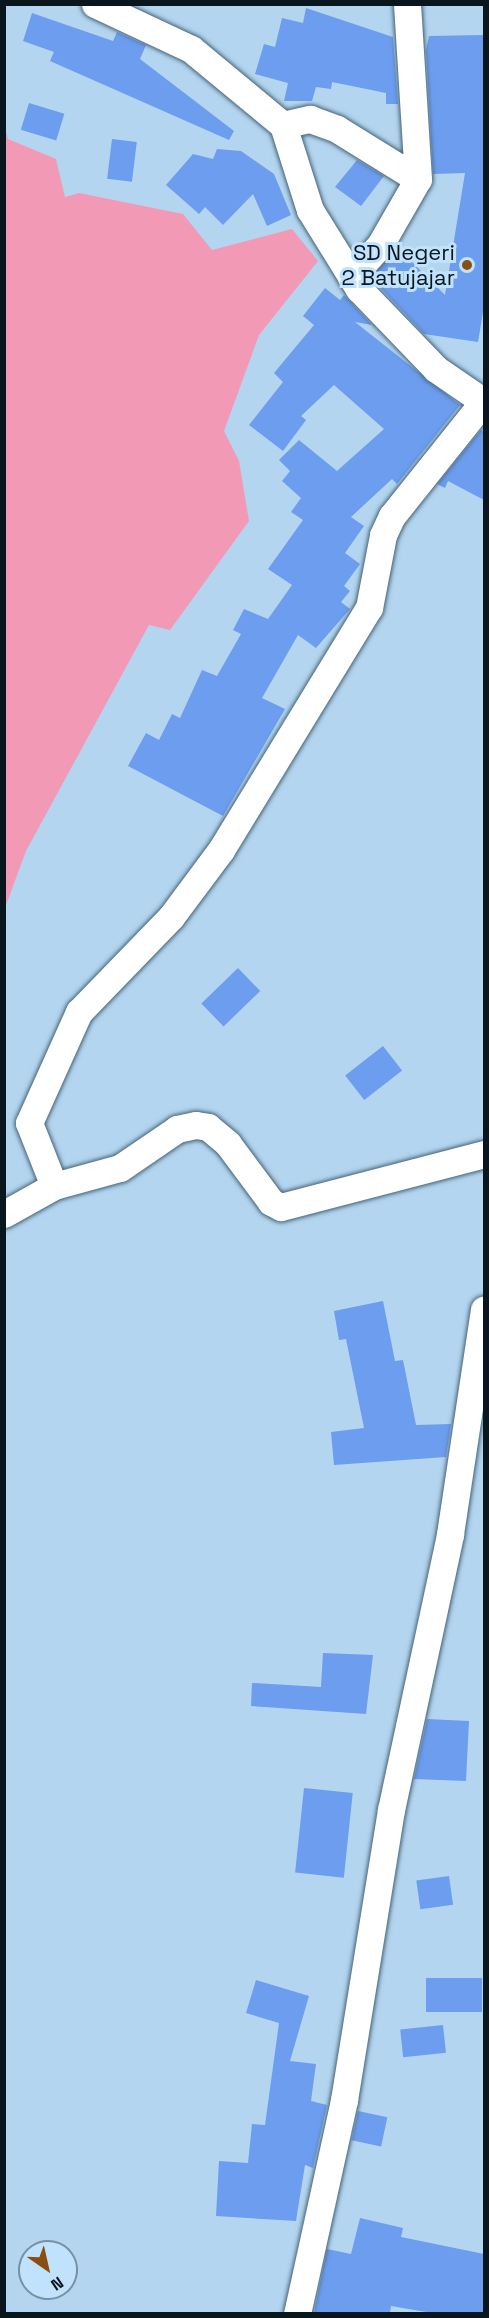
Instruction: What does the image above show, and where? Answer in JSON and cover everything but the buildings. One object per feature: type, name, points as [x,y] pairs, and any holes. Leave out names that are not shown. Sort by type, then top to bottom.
[{"type":"street","points":[[54,1186],[29,1123],[79,1012],[171,917],[221,850],[369,608],[392,516],[484,402],[436,369],[351,277],[310,210],[283,125],[191,49],[95,4]]},
{"type":"street","points":[[351,277],[380,244],[418,178],[407,4]]},
{"type":"street","points":[[283,125],[310,119],[337,129],[418,178]]},
{"type":"street","points":[[4,1214],[54,1186],[120,1168],[177,1130],[196,1125],[208,1127],[228,1144],[271,1202],[281,1207],[484,1154]]},
{"type":"street","points":[[297,2313],[345,2090],[397,1777],[450,1534],[484,1310]]},
{"type":"shaded area","points":[[5,128],[8,139],[56,159],[65,197],[79,193],[183,214],[212,250],[292,229],[318,261],[259,335],[224,431],[239,461],[249,521],[170,630],[149,625],[26,851],[5,908]]},
{"type":"place","name":"SD Negeri 2 Batujajar","points":[[467,265]]}]
